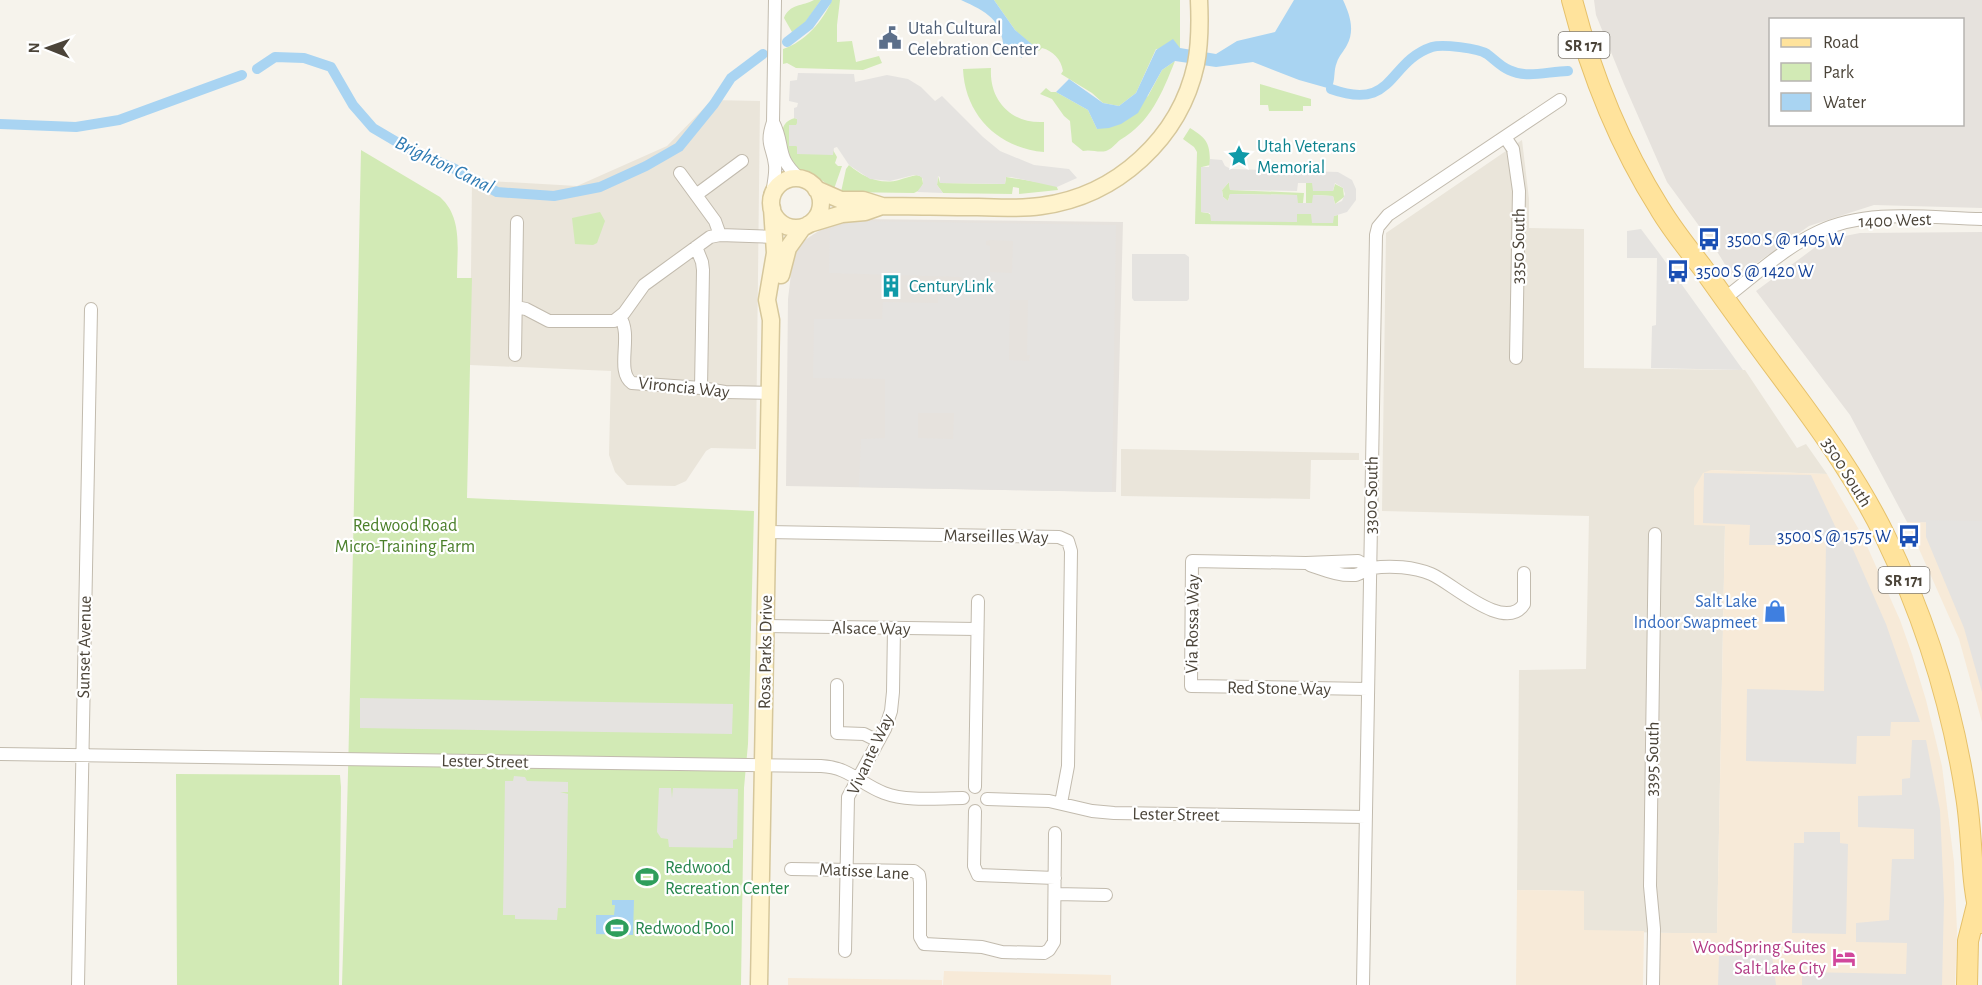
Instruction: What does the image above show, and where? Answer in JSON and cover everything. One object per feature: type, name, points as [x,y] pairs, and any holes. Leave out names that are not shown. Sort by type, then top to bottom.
[{"type":"main road","name":"3500 South","points":[[1572,0],[1588,59],[1599,89],[1655,202],[1844,464],[1884,536],[1914,603],[1940,675],[1961,762],[1969,810],[1979,914],[1968,941],[1967,985]]},
{"type":"street","name":"Rosa Parks Drive","points":[[759,985],[771,320],[767,300],[775,237],[772,202],[775,169],[768,134],[772,122],[775,0]]},
{"type":"street","points":[[882,206],[865,212],[842,214],[796,228],[783,224],[774,215],[772,202],[775,189],[786,180],[799,178],[835,199],[863,200],[882,206],[1025,208],[1056,204],[1091,192],[1127,171],[1156,144],[1180,107],[1197,57],[1199,0]]},
{"type":"street","name":"3300 South","points":[[1363,985],[1375,243],[1378,227],[1388,215],[1560,100]]},
{"type":"street","name":"Rosa Parks Drive","points":[[772,122],[779,134],[782,159],[799,178]]},
{"type":"street","name":"3350 South","points":[[1505,137],[1513,149],[1519,191],[1516,358]]},
{"type":"street","points":[[696,195],[742,161]]},
{"type":"street","points":[[680,172],[715,221],[720,235]]},
{"type":"street","points":[[806,226],[814,220],[820,208],[816,189]]},
{"type":"street","name":"1400 West","points":[[1724,299],[1802,241],[1820,231],[1876,217],[1982,219]]},
{"type":"street","points":[[514,355],[517,222]]},
{"type":"street","name":"Rosa Parks Drive","points":[[771,320],[778,302],[788,248],[806,226]]},
{"type":"street","points":[[516,307],[526,309],[551,321],[612,321],[620,317],[644,285],[710,237],[720,235],[775,237]]},
{"type":"street","points":[[696,247],[703,270],[701,388]]},
{"type":"street","name":"Sunset Avenue","points":[[78,985],[91,309]]},
{"type":"street","name":"Vironcia Way","points":[[620,317],[625,329],[625,372],[628,381],[636,385],[770,393]]},
{"type":"street","name":"Marseilles Way","points":[[767,532],[1059,537],[1068,541],[1071,551],[1068,766],[1061,803]]},
{"type":"street","name":"3395 South","points":[[1653,985],[1654,929],[1650,886],[1655,534]]},
{"type":"street","name":"Via Rossa Way","points":[[1191,686],[1192,561],[1306,563],[1339,574],[1358,575],[1370,568]]},
{"type":"street","points":[[1370,568],[1419,570],[1442,578],[1472,601],[1493,610],[1509,612],[1519,610],[1524,604],[1524,573]]},
{"type":"street","points":[[975,787],[978,601]]},
{"type":"street","name":"Alsace Way","points":[[765,626],[978,629]]},
{"type":"street","name":"Vivante Way","points":[[845,951],[849,793],[885,729],[892,701],[894,628]]},
{"type":"street","points":[[837,685],[837,733],[864,734],[878,741]]},
{"type":"street","name":"Red Stone Way","points":[[1191,686],[1368,689]]},
{"type":"street","name":"Lester Street","points":[[0,754],[830,766],[846,771],[876,789],[892,795],[912,798],[963,798]]},
{"type":"street","points":[[975,787],[982,789],[987,799],[984,806],[975,811],[967,808],[963,798],[968,789],[975,787]]},
{"type":"street","name":"Lester Street","points":[[987,799],[1038,800],[1114,813],[1365,816]]},
{"type":"street","points":[[975,811],[974,866],[978,875],[1054,878]]},
{"type":"street","points":[[1055,833],[1054,894],[1106,895]]},
{"type":"street","name":"Matisse Lane","points":[[791,869],[917,873],[920,882],[920,937],[927,945],[982,946],[1002,952],[1040,953],[1049,950],[1054,942],[1054,894]]},
{"type":"shaded area","points":[[1594,0],[1982,0],[1982,208],[1874,205],[1809,226],[1734,279],[1713,245],[1667,182],[1596,15]]},
{"type":"shaded area","points":[[798,73],[854,74],[855,82],[887,75],[908,79],[921,87],[935,101],[942,96],[1000,151],[1034,165],[1069,169],[1077,178],[1057,187],[1011,177],[1006,177],[1005,184],[940,183],[938,176],[937,185],[943,193],[917,192],[923,184],[920,176],[914,175],[890,181],[870,179],[849,165],[837,147],[834,148],[833,155],[797,154],[797,146],[789,146],[789,125],[797,123],[797,119],[794,118],[794,108],[798,103],[789,101],[790,81],[797,80]]},
{"type":"shaded area","points":[[712,100],[760,101],[756,449],[711,448],[706,451],[686,481],[675,486],[627,485],[615,472],[609,455],[611,371],[470,365],[472,180],[577,186],[667,146]]},
{"type":"shaded area","points":[[1522,140],[1529,199],[1529,228],[1584,229],[1584,368],[1745,370],[1797,448],[1806,444],[1827,474],[1711,470],[1725,525],[1717,934],[1584,931],[1584,891],[1517,890],[1519,670],[1586,669],[1589,516],[1382,511],[1386,233]]},
{"type":"shaded area","points":[[1210,159],[1222,160],[1225,166],[1231,169],[1338,172],[1352,180],[1356,189],[1356,200],[1347,212],[1334,216],[1333,223],[1312,223],[1311,214],[1297,214],[1297,222],[1211,221],[1210,213],[1201,212],[1201,167],[1209,167]],"holes":[[[1229,182],[1230,190],[1297,191],[1298,183],[1312,183],[1313,191],[1333,191],[1335,183],[1343,188],[1345,194],[1342,201],[1335,204],[1333,196],[1313,195],[1312,203],[1298,203],[1297,195],[1230,194],[1228,201],[1223,197],[1222,190]]]},
{"type":"shaded area","points":[[855,219],[1123,222],[1116,492],[786,486],[788,299],[793,257],[802,242],[814,234],[824,228]]},
{"type":"shaded area","points":[[854,221],[1116,225],[1112,492],[859,487],[861,439],[885,438],[885,379],[813,378],[814,319],[882,319],[883,302],[938,303],[938,296],[962,296],[962,277],[829,273],[830,230]],"holes":[[[986,241],[1013,241],[1012,273],[990,272],[990,246],[986,245]],[[1010,300],[1028,300],[1027,355],[1030,355],[1029,361],[1009,360]],[[918,413],[954,413],[953,439],[918,438]]]},
{"type":"shaded area","points":[[1641,229],[1743,370],[1651,368],[1652,326],[1656,325],[1657,258],[1627,258],[1627,231]]},
{"type":"shaded area","points":[[1982,232],[1982,523],[1907,522],[1850,415],[1756,291],[1825,240],[1860,233]]},
{"type":"shaded area","points":[[1132,254],[1185,254],[1189,257],[1189,299],[1187,301],[1134,301],[1132,298]]},
{"type":"shaded area","points":[[1121,449],[1359,453],[1359,460],[1311,460],[1310,499],[1121,496]]},
{"type":"shaded area","points":[[1711,470],[1827,474],[1862,535],[1900,620],[1912,654],[1942,766],[1954,862],[1957,931],[1955,985],[1659,985],[1660,933],[1717,933],[1725,526],[1694,525],[1694,488],[1703,473]]},
{"type":"shaded area","points":[[1704,473],[1811,475],[1842,541],[1852,547],[1886,624],[1920,722],[1891,722],[1890,736],[1857,736],[1856,764],[1746,761],[1747,689],[1824,691],[1826,541],[1784,541],[1784,545],[1749,545],[1750,525],[1703,523]]},
{"type":"shaded area","points":[[1926,520],[1982,521],[1982,692],[1964,628],[1926,537]]},
{"type":"shaded area","points":[[1907,522],[1982,523],[1982,722],[1959,639]]},
{"type":"shaded area","points":[[360,698],[733,704],[732,734],[360,728]]},
{"type":"shaded area","points":[[1912,740],[1926,740],[1940,810],[1944,900],[1942,985],[1802,985],[1802,972],[1906,974],[1907,943],[1856,942],[1856,923],[1889,920],[1892,859],[1914,859],[1914,829],[1858,827],[1858,796],[1902,795],[1902,779],[1910,778]]},
{"type":"shaded area","points":[[514,776],[525,777],[527,781],[568,782],[568,792],[560,792],[568,794],[566,908],[558,908],[557,920],[515,919],[515,915],[503,915],[505,781],[513,781]]},
{"type":"shaded area","points":[[659,788],[671,788],[672,798],[673,788],[738,789],[737,839],[733,840],[733,848],[669,847],[668,839],[661,838],[657,832]]},
{"type":"shaded area","points":[[1804,832],[1840,832],[1840,843],[1848,844],[1846,934],[1792,933],[1794,843],[1804,843]]},
{"type":"shaded area","points":[[1517,890],[1584,891],[1584,930],[1644,931],[1643,985],[1516,985]]},
{"type":"shaded area","points":[[1772,955],[1776,985],[1718,985],[1719,956]]},
{"type":"shaded area","points":[[944,971],[1111,975],[1111,985],[943,985]]},
{"type":"shaded area","points":[[788,978],[942,980],[942,985],[788,985]]},
{"type":"green space","points":[[814,0],[821,0],[800,30],[792,32],[784,18],[786,13]]},
{"type":"green space","points":[[832,0],[840,0],[837,42],[852,41],[856,62],[879,56],[882,63],[863,70],[796,68],[787,63],[783,64],[783,49],[799,41],[812,30],[824,16]]},
{"type":"green space","points":[[994,0],[1180,0],[1180,48],[1156,49],[1136,93],[1119,106],[1103,103],[1092,93],[1061,74],[1062,67],[1056,56],[1042,48],[1039,51],[1015,30]]},
{"type":"green space","points":[[1175,61],[1148,116],[1131,133],[1106,151],[1083,151],[1072,142],[1070,121],[1052,99],[1040,94],[1046,88],[1088,110],[1097,129],[1148,96],[1162,70]]},
{"type":"green space","points":[[991,68],[994,91],[1005,108],[1022,119],[1044,122],[1044,152],[1012,144],[987,126],[977,114],[965,86],[963,69]]},
{"type":"green space","points":[[1260,84],[1311,99],[1311,106],[1303,106],[1303,111],[1269,111],[1268,105],[1260,105]]},
{"type":"green space","points":[[795,118],[797,125],[789,125],[797,147],[797,154],[833,154],[833,150],[837,157],[835,163],[842,166],[834,189],[813,174],[794,167],[785,147],[782,132],[788,121]]},
{"type":"green space","points":[[1190,128],[1201,135],[1207,143],[1209,152],[1210,165],[1202,167],[1201,212],[1211,215],[1297,222],[1297,214],[1312,214],[1312,222],[1333,223],[1333,216],[1338,215],[1338,226],[1195,224],[1197,152],[1183,139]]},
{"type":"green space","name":"Redwood Road Micro-Training Farm","points":[[361,150],[440,197],[447,205],[457,234],[457,278],[472,278],[467,498],[754,511],[748,744],[744,788],[741,985],[342,985]]},
{"type":"green space","points":[[849,165],[860,173],[879,181],[899,180],[917,175],[922,177],[923,184],[920,190],[914,193],[841,192]]},
{"type":"green space","points":[[938,176],[940,183],[1005,184],[1006,177],[1056,185],[1058,190],[1019,194],[1019,188],[1013,187],[1012,194],[943,193],[937,185]]},
{"type":"green space","points":[[1229,182],[1230,190],[1304,193],[1303,203],[1297,203],[1297,195],[1230,194],[1228,201],[1223,197],[1222,190]]},
{"type":"green space","points":[[1306,183],[1313,183],[1313,191],[1333,191],[1335,184],[1343,188],[1344,197],[1335,204],[1333,196],[1313,195],[1313,203],[1306,203]]},
{"type":"green space","points":[[600,212],[605,221],[597,243],[593,245],[575,244],[572,218]]},
{"type":"green space","points":[[176,774],[340,775],[339,985],[177,985]]},
{"type":"water","points":[[961,0],[994,0],[1015,30],[1034,46],[1021,58],[1019,52],[1004,51],[1000,31],[992,18]]},
{"type":"water","points":[[1294,0],[1343,0],[1346,6],[1351,22],[1351,34],[1337,62],[1331,89],[1299,80],[1253,62],[1216,67],[1175,61],[1162,70],[1138,113],[1121,124],[1097,129],[1088,110],[1056,92],[1069,79],[1103,103],[1119,106],[1136,93],[1156,50],[1173,39],[1180,48],[1216,54],[1237,41],[1275,32]]},
{"type":"water","points":[[612,900],[634,900],[633,935],[596,934],[596,915],[614,915],[615,905],[612,905]]},
{"type":"waterway","name":"Brighton Canal","points":[[787,42],[809,25],[827,0]]},
{"type":"waterway","name":"Brighton Canal","points":[[1331,89],[1352,94],[1367,94],[1379,90],[1417,54],[1437,46],[1460,47],[1482,52],[1516,73],[1568,71]]},
{"type":"waterway","name":"Brighton Canal","points":[[257,69],[275,57],[304,58],[331,67],[353,105],[373,128],[407,148],[453,168],[497,192],[554,196],[600,187],[646,166],[679,147],[714,104],[731,78],[763,54]]},
{"type":"waterway","name":"Brighton Canal","points":[[0,124],[76,127],[119,120],[242,75]]},
{"type":"place","name":"Utah Cultural Celebration Center","points":[[890,38]]},
{"type":"place","name":"Utah Veterans Memorial","points":[[1239,156]]},
{"type":"place","name":"3500 S @ 1405 W","points":[[1709,239]]},
{"type":"place","name":"3500 S @ 1420 W","points":[[1678,271]]},
{"type":"place","name":"CenturyLink","points":[[891,286]]},
{"type":"place","name":"3500 S @ 1575 W","points":[[1909,536]]},
{"type":"place","name":"Salt Lake Indoor Swapmeet","points":[[1775,611]]},
{"type":"place","name":"Redwood Recreation Center","points":[[647,877]]},
{"type":"place","name":"Redwood Pool","points":[[617,928]]},
{"type":"place","name":"WoodSpring Suites Salt Lake City","points":[[1844,957]]}]
